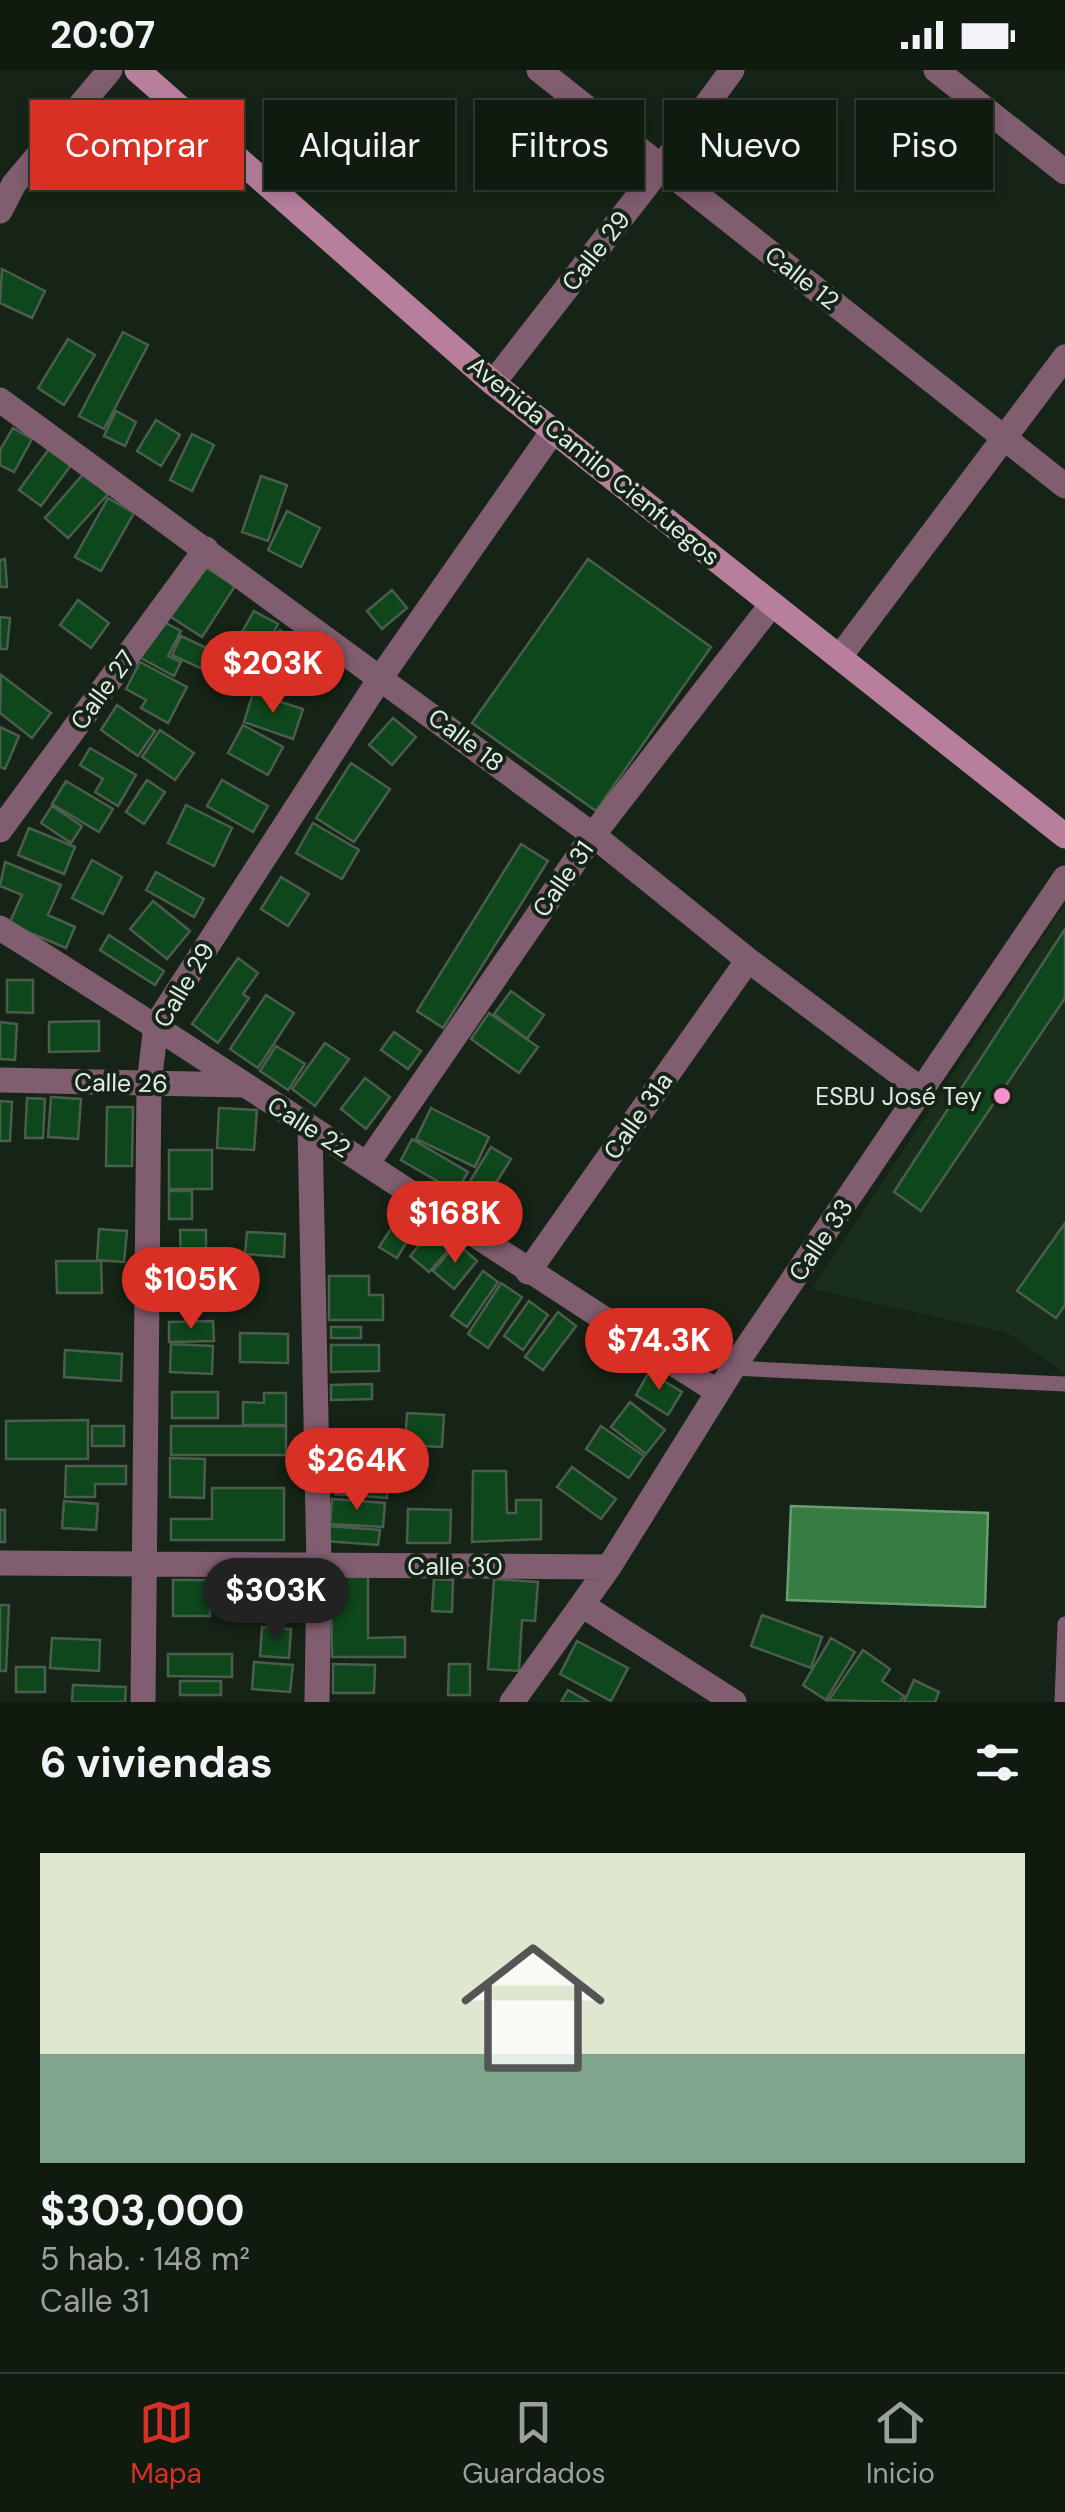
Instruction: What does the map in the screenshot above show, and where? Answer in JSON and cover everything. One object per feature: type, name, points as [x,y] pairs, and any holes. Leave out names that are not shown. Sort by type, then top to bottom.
[{"type":"main road","name":"Avenida Camilo Cienfuegos","points":[[154,75],[493,383],[1065,836]]},
{"type":"street","points":[[0,210],[14,184],[110,70]]},
{"type":"street","name":"Calle 12","points":[[539,70],[1065,486]]},
{"type":"street","name":"Calle 29","points":[[493,383],[661,168],[732,70]]},
{"type":"street","points":[[936,70],[1065,172]]},
{"type":"street","points":[[841,656],[1065,357]]},
{"type":"street","name":"Calle 18","points":[[0,400],[593,835],[748,960],[923,1092]]},
{"type":"street","name":"Calle 29","points":[[143,1702],[148,1084],[156,1025],[381,677],[553,431]]},
{"type":"street","name":"Calle 27","points":[[0,830],[206,549]]},
{"type":"street","name":"Calle 31","points":[[367,1164],[593,835],[772,604]]},
{"type":"street","name":"Calle 33","points":[[512,1702],[609,1567],[733,1368],[1065,878]]},
{"type":"street","name":"Calle 22","points":[[0,928],[156,1025],[528,1272],[718,1392]]},
{"type":"street","name":"Calle 31a","points":[[528,1272],[748,960]]},
{"type":"street","name":"Calle 26","points":[[0,1080],[242,1085]]},
{"type":"street","points":[[310,1128],[318,1702]]},
{"type":"street","name":"Calle 30","points":[[0,1563],[609,1567]]},
{"type":"street","points":[[582,1605],[734,1702]]},
{"type":"lane","points":[[733,1368],[1065,1384]]},
{"type":"lane","points":[[1062,1702],[1065,1624]]},
{"type":"shaded area","name":"ESBU José Tey","points":[[1065,904],[1065,1373],[1008,1333],[812,1289]]},
{"type":"shaded area","points":[[791,1506],[988,1513],[985,1607],[787,1600]]},
{"type":"building","points":[[2,269],[45,291],[32,318],[0,303]]},
{"type":"building","points":[[123,332],[148,345],[104,429],[79,416]]},
{"type":"building","points":[[68,339],[95,355],[64,405],[38,388]]},
{"type":"building","points":[[116,411],[136,422],[125,446],[104,436]]},
{"type":"building","points":[[156,420],[180,435],[161,466],[137,451]]},
{"type":"building","points":[[13,428],[32,439],[14,472],[0,465],[0,450]]},
{"type":"building","points":[[192,434],[214,445],[192,491],[170,480]]},
{"type":"building","points":[[49,449],[71,465],[41,506],[19,490]]},
{"type":"building","points":[[84,473],[108,494],[68,538],[45,518]]},
{"type":"building","points":[[261,476],[287,485],[268,541],[242,532]]},
{"type":"building","points":[[108,498],[134,513],[101,571],[75,557]]},
{"type":"building","points":[[287,511],[320,528],[301,567],[268,550]]},
{"type":"building","points":[[5,559],[7,587],[0,587],[0,560]]},
{"type":"building","points":[[588,559],[711,647],[596,811],[472,723]]},
{"type":"building","points":[[200,564],[235,586],[202,637],[168,615]]},
{"type":"building","points":[[392,590],[407,608],[382,629],[367,611]]},
{"type":"building","points":[[78,600],[109,623],[91,648],[60,625]]},
{"type":"building","points":[[254,611],[278,624],[258,662],[243,654],[252,637],[242,632]]},
{"type":"building","points":[[0,617],[10,618],[7,649],[0,649]]},
{"type":"building","points":[[160,620],[181,631],[168,656],[181,662],[174,676],[141,658]]},
{"type":"building","points":[[280,630],[304,646],[279,684],[256,668]]},
{"type":"building","points":[[181,636],[247,667],[239,686],[172,655]]},
{"type":"building","points":[[140,662],[187,687],[168,723],[141,708],[146,700],[126,689]]},
{"type":"building","points":[[1,675],[51,713],[32,738],[0,713]]},
{"type":"building","points":[[253,693],[303,709],[293,739],[244,722]]},
{"type":"building","points":[[117,705],[155,731],[138,756],[101,730]]},
{"type":"building","points":[[393,718],[416,737],[392,765],[369,745]]},
{"type":"building","points":[[243,725],[283,747],[268,775],[228,753]]},
{"type":"building","points":[[0,727],[19,736],[5,769],[0,767]]},
{"type":"building","points":[[160,730],[194,753],[175,780],[142,757]]},
{"type":"building","points":[[90,748],[136,775],[118,806],[95,792],[103,779],[80,765]]},
{"type":"building","points":[[351,763],[390,789],[354,842],[316,818]]},
{"type":"building","points":[[147,780],[165,792],[144,824],[126,812]]},
{"type":"building","points":[[222,780],[268,806],[253,832],[207,806]]},
{"type":"building","points":[[66,781],[113,809],[99,832],[52,804]]},
{"type":"building","points":[[186,805],[232,828],[214,866],[168,843]]},
{"type":"building","points":[[52,806],[82,826],[71,843],[41,823]]},
{"type":"building","points":[[313,823],[359,850],[342,879],[296,853]]},
{"type":"building","points":[[29,828],[75,847],[64,874],[18,855]]},
{"type":"building","points":[[521,844],[548,861],[443,1028],[417,1011]]},
{"type":"building","points":[[92,860],[122,877],[103,914],[72,898]]},
{"type":"building","points":[[5,862],[61,885],[48,915],[75,927],[66,948],[9,924],[22,895],[0,886]]},
{"type":"building","points":[[156,872],[204,899],[194,917],[146,890]]},
{"type":"building","points":[[281,877],[309,894],[288,926],[261,909]]},
{"type":"building","points":[[153,901],[190,931],[167,959],[130,929]]},
{"type":"building","points":[[1065,929],[1065,998],[921,1211],[894,1192]]},
{"type":"building","points":[[109,935],[164,971],[155,985],[100,950]]},
{"type":"building","points":[[238,958],[258,973],[243,994],[249,998],[218,1043],[192,1024]]},
{"type":"building","points":[[7,980],[33,980],[33,1013],[7,1012]]},
{"type":"building","points":[[511,991],[544,1015],[527,1039],[494,1014]]},
{"type":"building","points":[[266,995],[294,1013],[258,1068],[230,1049]]},
{"type":"building","points":[[489,1013],[538,1047],[519,1073],[471,1039]]},
{"type":"building","points":[[99,1021],[99,1051],[49,1052],[49,1022]]},
{"type":"building","points":[[0,1022],[17,1024],[15,1060],[0,1059]]},
{"type":"building","points":[[394,1032],[421,1051],[408,1069],[381,1050]]},
{"type":"building","points":[[325,1043],[349,1059],[315,1106],[292,1089]]},
{"type":"building","points":[[276,1046],[305,1064],[288,1090],[260,1071]]},
{"type":"building","points":[[365,1078],[390,1097],[366,1129],[341,1109]]},
{"type":"building","points":[[51,1097],[81,1099],[78,1139],[48,1137]]},
{"type":"building","points":[[27,1098],[45,1099],[43,1138],[25,1138]]},
{"type":"building","points":[[0,1101],[12,1102],[10,1141],[0,1141]]},
{"type":"building","points":[[107,1107],[133,1107],[132,1166],[106,1166]]},
{"type":"building","points":[[219,1108],[257,1110],[254,1150],[217,1148]]},
{"type":"building","points":[[431,1108],[489,1137],[475,1167],[416,1139]]},
{"type":"building","points":[[412,1139],[468,1172],[456,1192],[401,1160]]},
{"type":"building","points":[[491,1147],[511,1159],[478,1212],[459,1199]]},
{"type":"building","points":[[169,1150],[212,1150],[212,1189],[169,1189]]},
{"type":"building","points":[[169,1191],[192,1191],[192,1219],[169,1219]]},
{"type":"building","points":[[400,1215],[416,1226],[397,1258],[379,1247]]},
{"type":"building","points":[[1065,1223],[1065,1305],[1056,1318],[1017,1291]]},
{"type":"building","points":[[99,1229],[127,1231],[124,1262],[97,1260]]},
{"type":"building","points":[[180,1230],[206,1230],[206,1257],[181,1257]]},
{"type":"building","points":[[432,1230],[451,1247],[429,1272],[410,1256]]},
{"type":"building","points":[[247,1232],[285,1234],[284,1257],[245,1254]]},
{"type":"building","points":[[457,1243],[477,1261],[454,1289],[433,1271]]},
{"type":"building","points":[[56,1261],[101,1261],[102,1293],[57,1293]]},
{"type":"building","points":[[483,1271],[498,1282],[467,1327],[451,1316]]},
{"type":"building","points":[[329,1276],[369,1276],[369,1295],[383,1295],[383,1320],[329,1320]]},
{"type":"building","points":[[501,1283],[522,1297],[488,1348],[468,1334]]},
{"type":"building","points":[[529,1301],[548,1315],[523,1350],[504,1336]]},
{"type":"building","points":[[558,1312],[576,1326],[543,1370],[525,1357]]},
{"type":"building","points":[[213,1321],[214,1341],[169,1342],[169,1322]]},
{"type":"building","points":[[331,1327],[361,1327],[361,1338],[331,1338]]},
{"type":"building","points":[[240,1333],[288,1334],[288,1363],[240,1362]]},
{"type":"building","points":[[171,1344],[213,1346],[212,1374],[170,1372]]},
{"type":"building","points":[[331,1345],[379,1345],[379,1371],[331,1372]]},
{"type":"building","points":[[65,1350],[122,1354],[121,1381],[64,1377]]},
{"type":"building","points":[[649,1372],[682,1392],[668,1415],[636,1395]]},
{"type":"building","points":[[372,1384],[372,1399],[331,1400],[331,1385]]},
{"type":"building","points":[[172,1392],[218,1392],[218,1418],[172,1418]]},
{"type":"building","points":[[264,1393],[286,1393],[286,1425],[243,1425],[243,1402],[264,1403]]},
{"type":"building","points":[[630,1402],[665,1430],[646,1454],[611,1427]]},
{"type":"building","points":[[407,1413],[444,1415],[442,1447],[405,1445]]},
{"type":"building","points":[[88,1420],[88,1459],[6,1459],[6,1421]]},
{"type":"building","points":[[92,1426],[124,1426],[124,1446],[92,1446]]},
{"type":"building","points":[[171,1426],[286,1426],[286,1455],[171,1455]]},
{"type":"building","points":[[601,1426],[644,1456],[629,1478],[586,1449]]},
{"type":"building","points":[[340,1430],[371,1430],[372,1436],[393,1436],[393,1459],[340,1459]]},
{"type":"building","points":[[170,1458],[205,1459],[204,1498],[170,1497]]},
{"type":"building","points":[[66,1466],[126,1466],[126,1484],[95,1484],[95,1497],[65,1497]]},
{"type":"building","points":[[336,1466],[389,1470],[387,1498],[335,1494]]},
{"type":"building","points":[[572,1467],[616,1499],[601,1519],[557,1487]]},
{"type":"building","points":[[473,1471],[506,1471],[507,1513],[516,1513],[516,1500],[541,1500],[541,1539],[472,1542]]},
{"type":"building","points":[[212,1488],[284,1488],[284,1540],[171,1540],[171,1519],[212,1519]]},
{"type":"building","points":[[332,1499],[385,1503],[383,1527],[330,1524]]},
{"type":"building","points":[[64,1501],[98,1504],[96,1530],[62,1528]]},
{"type":"building","points":[[408,1509],[451,1510],[450,1543],[407,1543]]},
{"type":"building","points":[[0,1510],[5,1510],[5,1542],[0,1542]]},
{"type":"building","points":[[327,1526],[380,1530],[378,1545],[326,1541]]},
{"type":"building","points":[[331,1575],[368,1575],[368,1638],[405,1637],[405,1657],[332,1657]]},
{"type":"building","points":[[266,1576],[265,1612],[235,1611],[234,1577]]},
{"type":"building","points":[[267,1578],[293,1578],[293,1602],[267,1603]]},
{"type":"building","points":[[434,1579],[453,1580],[452,1612],[432,1611]]},
{"type":"building","points":[[494,1579],[538,1582],[535,1621],[522,1620],[519,1671],[488,1669]]},
{"type":"building","points":[[173,1580],[210,1580],[210,1616],[173,1616]]},
{"type":"building","points":[[0,1605],[9,1605],[6,1671],[0,1671]]},
{"type":"building","points":[[762,1615],[822,1637],[811,1668],[751,1646]]},
{"type":"building","points":[[262,1627],[291,1629],[289,1658],[260,1656]]},
{"type":"building","points":[[52,1638],[100,1640],[99,1671],[50,1668]]},
{"type":"building","points":[[831,1638],[855,1652],[826,1700],[803,1685]]},
{"type":"building","points":[[577,1641],[628,1668],[611,1701],[560,1674]]},
{"type":"building","points":[[863,1650],[890,1669],[882,1681],[904,1696],[900,1702],[829,1700]]},
{"type":"building","points":[[168,1654],[232,1654],[232,1677],[168,1676]]},
{"type":"building","points":[[254,1662],[293,1665],[290,1692],[252,1689]]},
{"type":"building","points":[[333,1664],[375,1665],[374,1693],[333,1693]]},
{"type":"building","points":[[449,1664],[470,1664],[470,1695],[448,1695]]},
{"type":"building","points":[[16,1667],[45,1667],[45,1692],[16,1692]]},
{"type":"building","points":[[914,1680],[939,1692],[935,1702],[904,1702]]},
{"type":"building","points":[[180,1681],[221,1681],[221,1695],[180,1695]]},
{"type":"building","points":[[73,1685],[126,1687],[125,1702],[72,1702]]},
{"type":"building","points":[[568,1690],[589,1702],[561,1702]]},
{"type":"place","name":"ESBU José Tey","points":[[1002,1096]]}]
